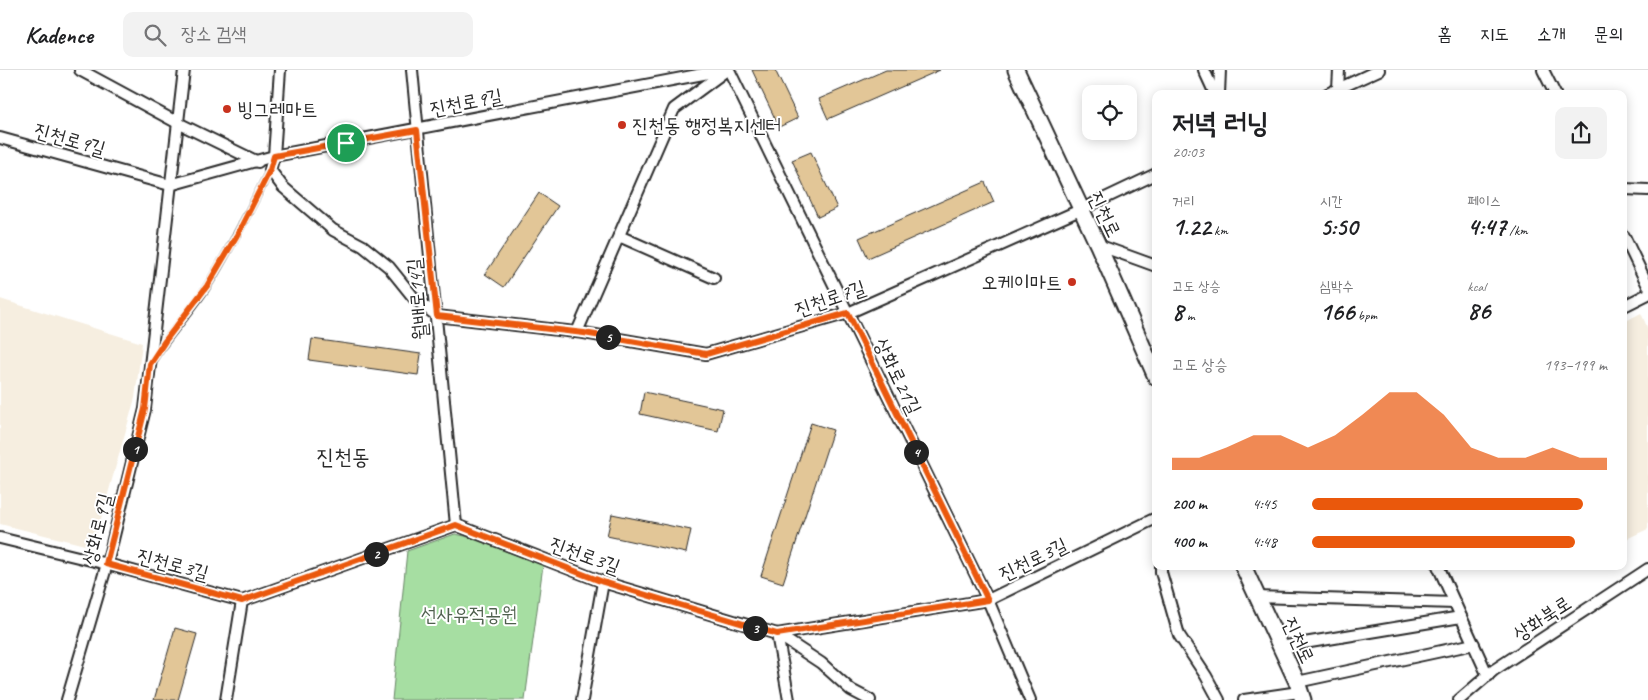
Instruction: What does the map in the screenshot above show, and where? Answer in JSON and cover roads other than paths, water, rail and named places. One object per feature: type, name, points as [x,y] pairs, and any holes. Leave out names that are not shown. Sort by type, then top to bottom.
[{"type":"main road","name":"진천로","points":[[1016,70],[1098,245],[1152,368]]},
{"type":"main road","name":"진천로","points":[[1245,570],[1300,691]]},
{"type":"street","points":[[80,70],[178,123],[258,162]]},
{"type":"street","name":"상화로9길","points":[[67,700],[106,564],[145,409],[184,70]]},
{"type":"street","points":[[280,70],[274,156],[270,170],[283,187],[333,230],[363,246],[389,267],[414,298],[437,316]]},
{"type":"street","name":"월배로14길","points":[[412,70],[456,525]]},
{"type":"street","points":[[577,332],[674,109],[727,70]]},
{"type":"street","name":"진천로9길","points":[[0,138],[170,185],[274,156],[727,70]]},
{"type":"street","name":"상화로21길","points":[[727,70],[988,600],[1030,700]]},
{"type":"street","points":[[1204,70],[1213,90]]},
{"type":"street","points":[[1219,90],[1220,70]]},
{"type":"street","points":[[1339,70],[1338,89],[1378,70]]},
{"type":"street","points":[[1543,70],[1553,90]]},
{"type":"street","name":"진천로7길","points":[[437,316],[577,332],[706,354],[848,313],[1152,176]]},
{"type":"street","points":[[1627,189],[1648,190]]},
{"type":"street","points":[[619,236],[714,278]]},
{"type":"street","points":[[1627,242],[1648,286]]},
{"type":"street","points":[[1098,245],[1152,265]]},
{"type":"street","points":[[1627,304],[1648,294]]},
{"type":"street","name":"진천로3길","points":[[456,525],[603,582],[777,634],[988,600],[1152,520]]},
{"type":"street","points":[[226,700],[242,601],[456,525]]},
{"type":"street","name":"진천로3길","points":[[0,538],[106,564],[242,601]]},
{"type":"street","name":"상화북로","points":[[1459,700],[1488,676],[1648,569]]},
{"type":"street","points":[[1161,570],[1180,635],[1219,700]]},
{"type":"street","points":[[1440,570],[1488,676]]},
{"type":"street","points":[[582,700],[603,582]]},
{"type":"street","name":"진천로","points":[[1257,598],[1455,603]]},
{"type":"street","points":[[1280,647],[1461,617]]},
{"type":"street","points":[[777,634],[789,700]]},
{"type":"street","points":[[777,634],[821,663],[850,690],[870,700]]},
{"type":"street","points":[[1244,700],[1300,691],[1474,644]]},
{"type":"lane","name":"상화로9길","points":[[150,364],[207,286],[237,235],[270,170]]},
{"type":"place","name":"빙그레마트","points":[[227,109]]},
{"type":"place","name":"진천동 행정복지센터","points":[[622,125]]},
{"type":"place","name":"오케이마트","points":[[1072,282]]},
{"type":"district","name":"진천동","points":[[343,456]]},
{"type":"park label","name":"선사유적공원","points":[[469,614]]}]
